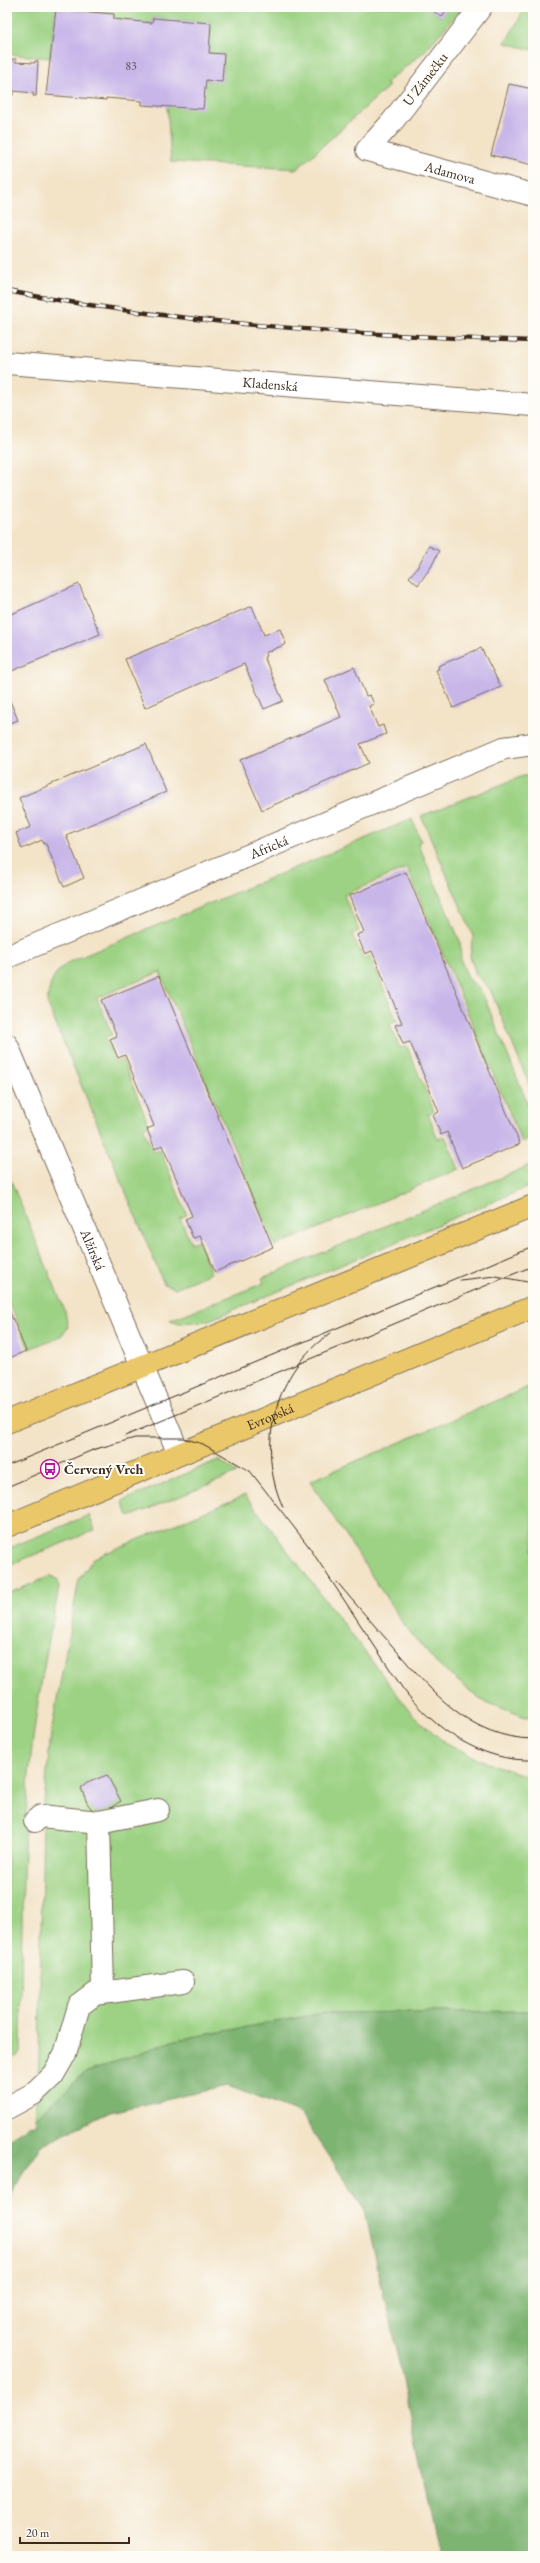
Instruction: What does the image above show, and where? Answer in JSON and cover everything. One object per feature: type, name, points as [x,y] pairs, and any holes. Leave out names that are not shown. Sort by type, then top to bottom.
[{"type":"main road","points":[[7,1422],[533,1206]]},
{"type":"main road","name":"Evropská","points":[[7,1526],[533,1307]]},
{"type":"street","name":"U Zámečku","points":[[367,150],[392,122],[481,7]]},
{"type":"street","name":"Adamova","points":[[367,150],[533,195]]},
{"type":"street","name":"Kladenská","points":[[7,363],[533,405]]},
{"type":"street","name":"Africká","points":[[7,957],[504,748],[533,744]]},
{"type":"street","name":"Alžírská","points":[[7,1045],[179,1454]]},
{"type":"street","points":[[34,1822],[41,1816],[99,1822],[158,1810]]},
{"type":"street","points":[[99,1822],[103,1991]]},
{"type":"street","points":[[9,2108],[33,2094],[54,2075],[65,2054],[80,2006],[95,1994],[103,1991],[184,1982]]},
{"type":"green space","points":[[7,7],[427,7],[441,17],[448,7],[463,7],[425,51],[386,83],[389,86],[297,169],[171,162],[167,105],[206,80],[222,81],[224,54],[209,53],[211,23],[153,18],[152,23],[114,19],[114,14],[56,9],[50,58],[7,54]]},
{"type":"green space","points":[[526,7],[533,7],[533,50],[505,43]]},
{"type":"green space","points":[[523,776],[533,776],[533,1094],[490,989],[476,975],[470,956],[473,935],[421,816]]},
{"type":"green space","points":[[412,819],[421,841],[418,843],[460,941],[461,961],[468,978],[482,992],[533,1117],[533,1138],[522,1143],[407,868],[344,895],[359,931],[352,934],[363,958],[370,956],[397,1021],[390,1024],[400,1048],[407,1046],[434,1111],[428,1114],[438,1139],[445,1136],[459,1169],[275,1246],[160,972],[97,998],[112,1035],[105,1037],[115,1062],[122,1059],[149,1125],[143,1128],[153,1152],[160,1150],[187,1215],[180,1218],[191,1243],[198,1240],[211,1273],[175,1288],[164,1284],[47,1003],[53,980],[59,971],[69,962]]},
{"type":"green space","points":[[533,1164],[533,1185],[207,1321],[180,1323],[170,1320],[264,1283],[262,1278]]},
{"type":"green space","points":[[7,1171],[65,1311],[68,1328],[61,1336],[29,1349],[7,1298]]},
{"type":"green space","points":[[533,1385],[533,1716],[525,1717],[481,1700],[437,1664],[404,1625],[310,1481]]},
{"type":"green space","points":[[218,1460],[237,1473],[129,1517],[122,1501]]},
{"type":"green space","points":[[245,1495],[413,1715],[443,1741],[479,1760],[533,1778],[533,2011],[324,2013],[176,2040],[85,2073],[35,2118],[39,2058],[43,1812],[51,1733],[79,1579],[94,1558]],"holes":[[[107,1775],[121,1800],[107,1810],[95,1813],[87,1803],[81,1788],[87,1783]]]},
{"type":"green space","points":[[89,1515],[95,1530],[7,1566],[7,1549]]},
{"type":"green space","points":[[51,1576],[58,1580],[59,1588],[36,1713],[26,1810],[22,1930],[21,2050],[18,2056],[7,2059],[7,1594]]},
{"type":"green space","points":[[533,2011],[533,2556],[439,2556],[441,2551],[365,2211],[301,2114],[228,2086],[110,2112],[41,2145],[7,2200],[7,2140],[30,2125],[36,2126],[35,2118],[85,2073],[176,2040],[324,2013]]},
{"type":"building","points":[[427,7],[448,7],[442,17]]},
{"type":"building","points":[[56,9],[114,14],[114,19],[152,23],[153,18],[211,23],[209,53],[224,54],[222,82],[206,80],[203,109],[142,105],[142,101],[106,98],[106,100],[46,95]]},
{"type":"building","points":[[12,59],[16,59],[15,62],[35,63],[35,61],[38,61],[36,96],[33,96],[33,93],[13,91],[13,95],[10,94]]},
{"type":"building","points":[[509,84],[533,89],[533,165],[491,155]]},
{"type":"building","points":[[429,546],[439,551],[431,567],[418,585],[409,577],[417,568]]},
{"type":"building","points":[[79,584],[100,634],[7,673],[7,616]]},
{"type":"building","points":[[252,606],[264,635],[280,629],[286,644],[265,653],[266,656],[264,657],[283,701],[264,709],[244,664],[145,708],[125,659]]},
{"type":"building","points":[[481,648],[501,687],[453,708],[436,670],[439,669],[438,666]]},
{"type":"building","points":[[354,667],[366,696],[370,695],[374,704],[369,706],[378,727],[383,725],[386,734],[360,744],[369,763],[262,810],[240,760],[341,717],[325,680]]},
{"type":"building","points":[[7,694],[18,720],[7,724]]},
{"type":"building","points":[[146,744],[166,792],[66,835],[84,878],[64,887],[46,844],[44,844],[42,840],[22,849],[16,833],[31,827],[19,798]]},
{"type":"building","points":[[406,872],[520,1144],[462,1168],[447,1132],[441,1135],[433,1115],[439,1112],[410,1042],[403,1044],[395,1025],[402,1023],[372,951],[365,954],[357,935],[364,932],[349,896]]},
{"type":"building","points":[[159,976],[273,1247],[215,1272],[200,1236],[193,1238],[185,1219],[192,1216],[162,1145],[155,1149],[147,1129],[154,1126],[125,1055],[118,1058],[110,1039],[117,1036],[101,1000]]},
{"type":"building","points":[[7,1305],[26,1351],[7,1359]]},
{"type":"building","points":[[107,1775],[121,1801],[107,1810],[95,1813],[87,1803],[81,1788],[87,1783]]},
{"type":"tram line","points":[[7,1466],[533,1246]]},
{"type":"tram line","points":[[125,1436],[533,1266]]},
{"type":"tram line","points":[[460,1280],[495,1276],[533,1283]]},
{"type":"tram line","points":[[283,1507],[275,1484],[271,1460],[271,1435],[276,1411],[284,1388],[296,1367],[312,1348],[331,1333]]},
{"type":"tram line","points":[[92,1450],[135,1438],[183,1438],[203,1444],[250,1471],[307,1544],[403,1689],[415,1703],[444,1729],[477,1749],[514,1759],[533,1760]]},
{"type":"tram line","points":[[7,1487],[95,1449]]},
{"type":"tram line","points":[[337,1582],[424,1681],[439,1697],[455,1710],[472,1722],[490,1731],[511,1737],[533,1739]]},
{"type":"railway","points":[[7,291],[138,312],[203,320],[335,331],[533,341]]},
{"type":"place","name":"Červený Vrch","points":[[50,1469]]}]
